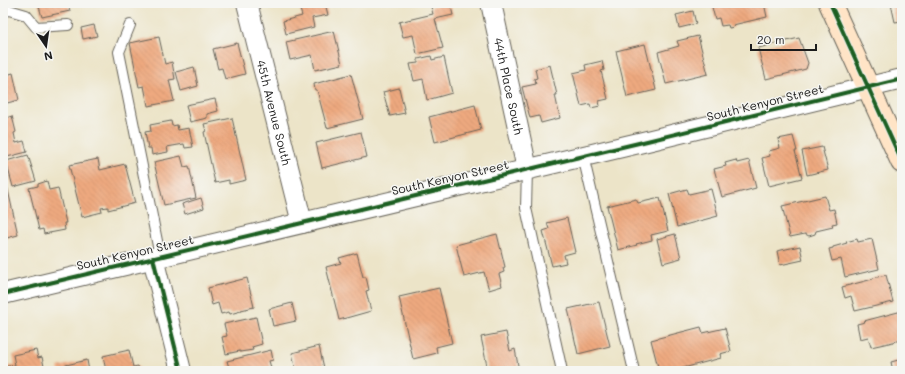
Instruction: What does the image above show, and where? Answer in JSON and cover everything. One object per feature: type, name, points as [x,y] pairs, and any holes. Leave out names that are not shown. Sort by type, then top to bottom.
[{"type":"main road","points":[[830,3],[902,162]]},
{"type":"street","name":"45th Avenue South","points":[[247,3],[302,223]]},
{"type":"street","name":"44th Place South","points":[[491,3],[527,169]]},
{"type":"street","name":"South Kenyon Street","points":[[3,294],[902,79]]},
{"type":"street","points":[[157,257],[181,371]]},
{"type":"lane","points":[[3,11],[10,10],[26,16],[36,27],[68,25]]},
{"type":"lane","points":[[130,25],[120,52],[157,257]]},
{"type":"lane","points":[[582,156],[634,371]]},
{"type":"lane","points":[[527,169],[526,208],[562,371]]},
{"type":"building","points":[[38,3],[68,3],[70,11],[42,17]]},
{"type":"building","points":[[298,3],[325,3],[328,15],[312,18],[314,27],[286,34],[283,21],[302,16]]},
{"type":"building","points":[[450,3],[453,15],[435,19],[443,48],[417,54],[413,35],[403,37],[399,22],[433,14],[431,7]]},
{"type":"building","points":[[711,3],[764,3],[767,17],[733,25],[734,27],[729,28],[728,25],[721,26],[719,18],[715,19]]},
{"type":"building","points":[[886,3],[902,3],[902,21],[895,22],[891,4],[887,5]]},
{"type":"building","points":[[693,11],[696,24],[679,28],[676,15]]},
{"type":"building","points":[[94,25],[97,36],[83,39],[81,28]]},
{"type":"building","points":[[334,31],[342,64],[315,70],[312,55],[290,60],[286,42]]},
{"type":"building","points":[[698,36],[708,74],[666,84],[658,52],[679,46],[677,41]]},
{"type":"building","points":[[159,37],[165,64],[172,62],[175,79],[169,80],[174,101],[148,106],[144,86],[139,87],[130,43]]},
{"type":"building","points":[[799,38],[808,63],[806,69],[766,79],[758,48]]},
{"type":"building","points":[[237,43],[245,74],[225,79],[222,68],[218,69],[213,49]]},
{"type":"building","points":[[645,44],[656,90],[627,97],[616,51]]},
{"type":"building","points":[[431,56],[432,60],[444,57],[452,93],[427,100],[423,79],[414,81],[410,64],[418,63],[418,59]]},
{"type":"building","points":[[602,61],[604,70],[601,71],[608,99],[599,101],[600,106],[591,108],[590,104],[581,106],[573,73],[586,70],[585,65]]},
{"type":"building","points":[[550,65],[557,95],[555,95],[560,118],[541,123],[539,116],[530,118],[522,87],[536,84],[534,79],[537,78],[535,69]]},
{"type":"building","points":[[194,67],[198,86],[181,91],[176,72]]},
{"type":"building","points":[[13,73],[19,100],[3,104],[3,76]]},
{"type":"building","points":[[351,74],[363,119],[327,128],[314,84]]},
{"type":"building","points":[[399,88],[405,113],[390,116],[383,92]]},
{"type":"building","points":[[215,99],[218,111],[207,114],[207,118],[190,122],[186,105]]},
{"type":"building","points":[[475,105],[481,130],[435,142],[429,117]]},
{"type":"building","points":[[12,116],[16,132],[14,133],[16,143],[24,141],[27,152],[3,158],[3,119]]},
{"type":"building","points":[[232,118],[246,180],[229,184],[229,180],[215,183],[204,132],[206,131],[204,124]]},
{"type":"building","points":[[171,121],[172,126],[177,125],[178,130],[189,128],[193,147],[185,148],[184,144],[167,147],[168,152],[152,155],[151,148],[148,148],[145,132],[151,131],[150,125]]},
{"type":"building","points":[[361,132],[367,157],[322,168],[316,143]]},
{"type":"building","points":[[793,136],[802,178],[769,186],[762,158],[770,156],[769,151],[780,148],[778,139]]},
{"type":"building","points":[[822,147],[828,170],[807,175],[802,151]]},
{"type":"building","points":[[28,155],[36,181],[13,187],[6,161]]},
{"type":"building","points":[[181,156],[184,167],[189,166],[196,198],[164,205],[154,162]]},
{"type":"building","points":[[98,159],[100,170],[125,164],[135,203],[108,210],[108,207],[101,208],[102,212],[82,217],[69,165]]},
{"type":"building","points":[[736,160],[737,163],[749,160],[756,188],[722,197],[714,169],[726,166],[725,163]]},
{"type":"building","points":[[3,181],[6,181],[18,235],[3,239]]},
{"type":"building","points":[[47,181],[49,190],[58,188],[66,223],[64,223],[65,230],[44,234],[43,229],[39,230],[29,188],[38,186],[38,184]]},
{"type":"building","points":[[687,189],[689,194],[711,189],[718,216],[677,227],[669,194]]},
{"type":"building","points":[[825,196],[829,210],[834,209],[837,223],[832,224],[833,227],[816,231],[815,234],[809,236],[805,234],[790,237],[782,206]]},
{"type":"building","points":[[201,198],[204,208],[185,214],[182,204]]},
{"type":"building","points":[[660,198],[668,231],[651,235],[652,240],[618,250],[607,206],[636,199],[638,203]]},
{"type":"building","points":[[567,218],[575,252],[564,255],[566,263],[552,266],[543,231],[549,229],[547,223]]},
{"type":"building","points":[[497,234],[505,267],[503,268],[504,272],[499,274],[502,286],[489,290],[484,272],[464,277],[456,245]]},
{"type":"building","points":[[675,234],[681,258],[663,263],[657,239]]},
{"type":"building","points":[[857,239],[858,242],[872,239],[879,269],[845,277],[841,259],[832,261],[829,249]]},
{"type":"building","points":[[800,246],[803,260],[780,265],[777,251]]},
{"type":"building","points":[[357,253],[363,277],[366,277],[369,290],[366,291],[371,311],[339,320],[326,267],[341,263],[339,258]]},
{"type":"building","points":[[886,275],[893,302],[855,311],[851,296],[845,298],[842,287]]},
{"type":"building","points":[[247,278],[254,307],[230,314],[229,312],[221,314],[218,303],[212,305],[208,288]]},
{"type":"building","points":[[439,288],[452,343],[436,347],[437,353],[413,359],[399,297]]},
{"type":"building","points":[[599,302],[610,346],[578,354],[568,309]]},
{"type":"building","points":[[292,303],[296,321],[273,326],[269,309]]},
{"type":"building","points":[[902,311],[902,340],[871,347],[868,337],[860,339],[857,324]]},
{"type":"building","points":[[256,317],[262,344],[252,347],[253,350],[226,354],[222,337],[227,336],[224,324]]},
{"type":"building","points":[[701,327],[703,333],[725,328],[731,351],[720,354],[721,358],[672,371],[659,371],[651,340]]},
{"type":"building","points":[[506,332],[510,351],[515,349],[519,371],[488,371],[481,337]]},
{"type":"building","points":[[319,346],[324,368],[311,371],[296,371],[292,353]]},
{"type":"building","points":[[36,350],[38,358],[42,357],[45,371],[3,371],[3,367],[15,365],[13,355]]},
{"type":"building","points":[[129,350],[133,367],[138,366],[140,371],[106,371],[103,356]]},
{"type":"building","points":[[271,350],[273,360],[269,361],[272,371],[230,371],[227,361]]},
{"type":"building","points":[[902,359],[902,371],[893,371],[891,362]]},
{"type":"building","points":[[87,360],[89,371],[59,371],[58,367]]},
{"type":"cycle path","points":[[830,3],[902,162]]},
{"type":"cycle path","points":[[3,294],[902,79]]},
{"type":"cycle path","points":[[153,258],[181,371]]}]
